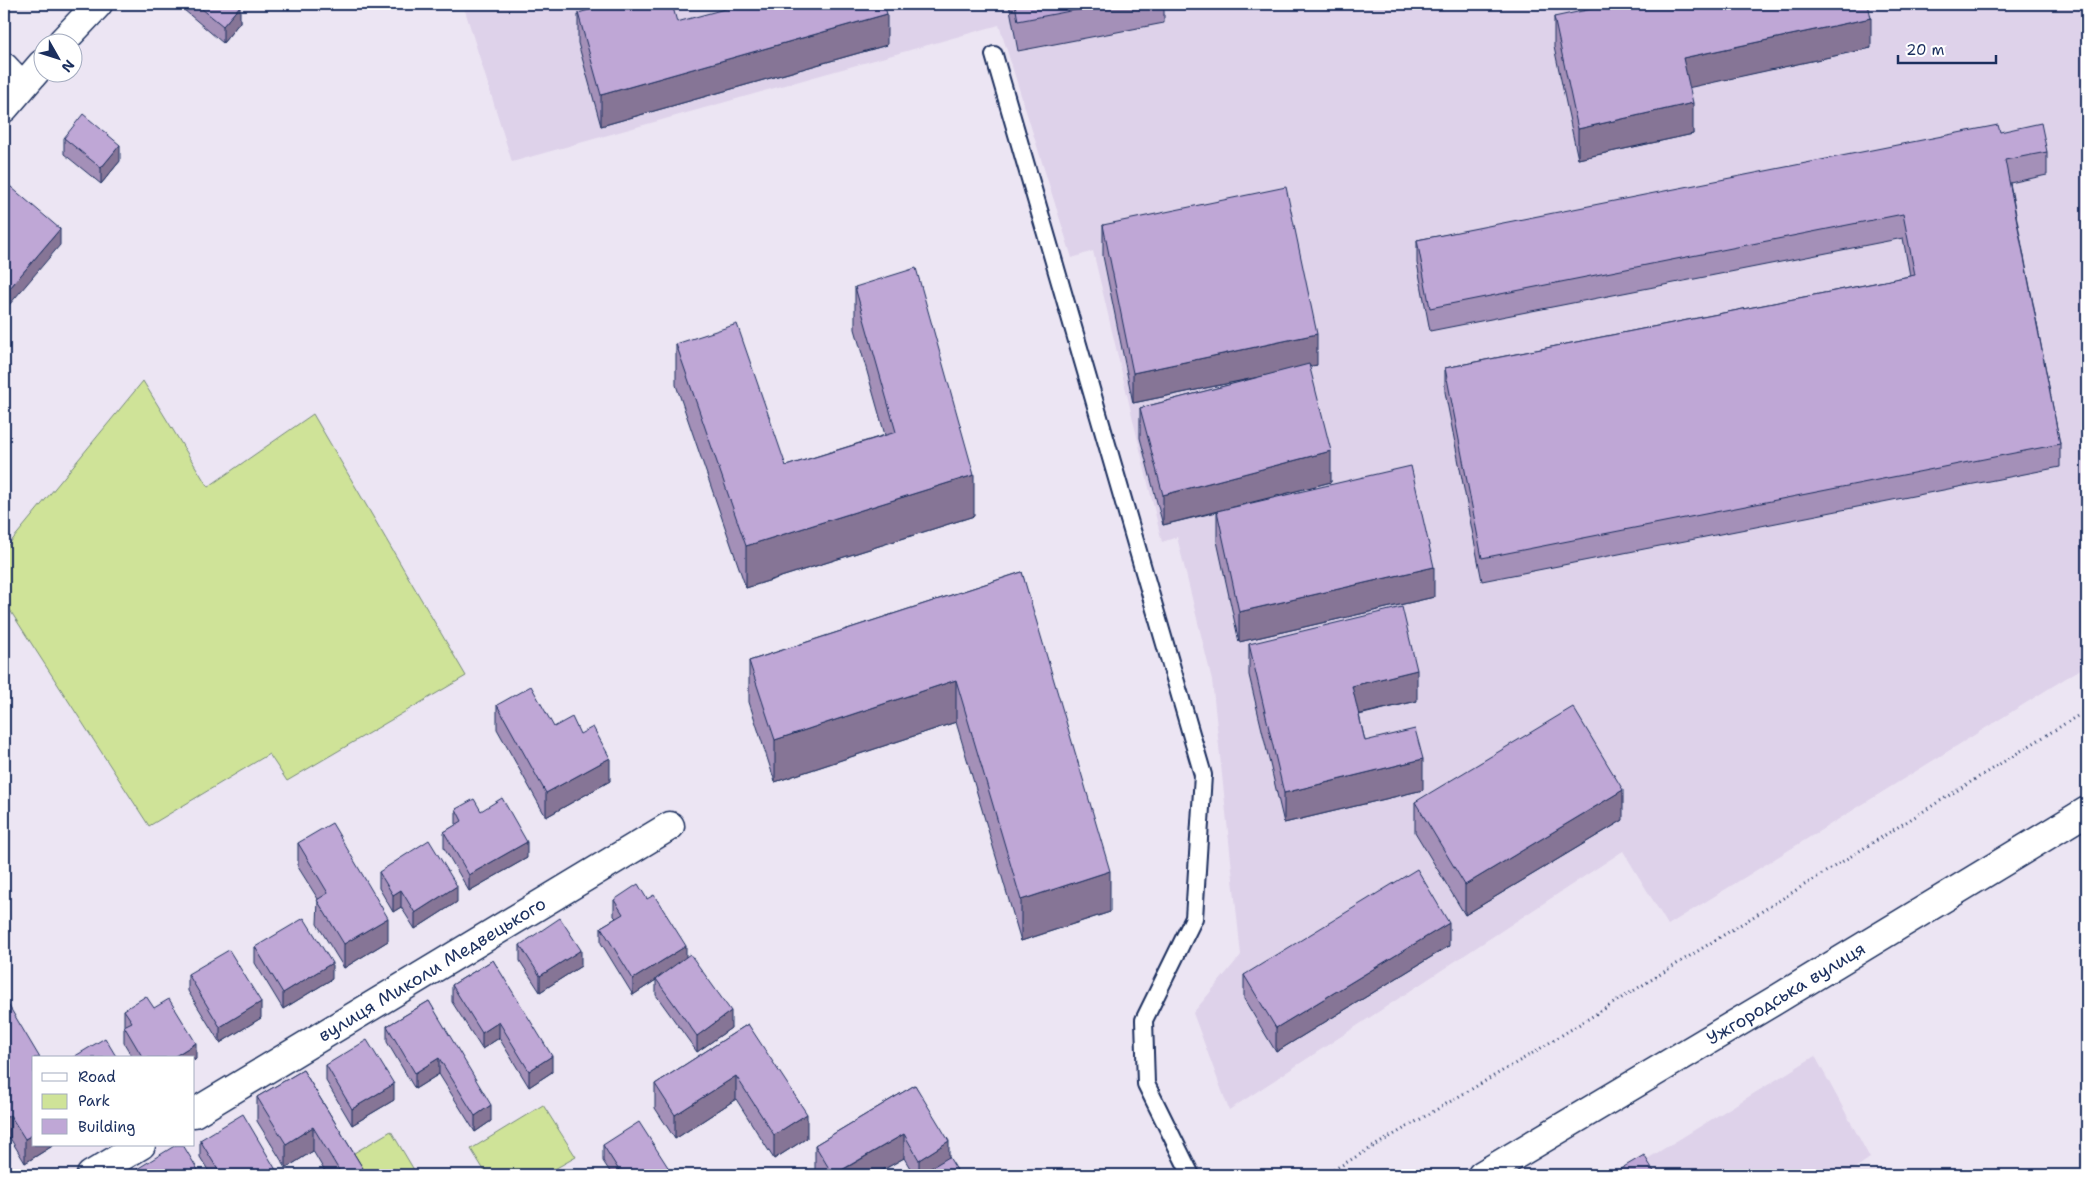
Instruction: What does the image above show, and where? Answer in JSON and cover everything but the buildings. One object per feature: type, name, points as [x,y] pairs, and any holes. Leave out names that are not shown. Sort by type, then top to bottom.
[{"type":"street","points":[[71,32],[98,4]]},
{"type":"street","points":[[4,108],[13,76],[32,68]]},
{"type":"street","name":"Ужгородська вулиця","points":[[1482,1175],[2087,811]]},
{"type":"street","name":"вулиця Миколи Медвецького","points":[[195,1112],[670,826]]},
{"type":"street","points":[[91,1175],[139,1146]]},
{"type":"lane","points":[[994,55],[1203,775],[1194,918],[1144,1020],[1146,1084],[1191,1175]]},
{"type":"path","points":[[1325,1175],[1533,1053],[2087,710]]},
{"type":"shaded area","points":[[463,4],[2087,4],[2087,665],[1668,925],[1623,851],[1229,1110],[1193,1013],[1241,955],[1212,680],[1177,537],[1162,542],[1093,251],[1072,258],[999,25],[512,162]]},
{"type":"shaded area","points":[[1815,1056],[1870,1158],[1845,1175],[1621,1175]]},
{"type":"green space","points":[[143,381],[208,487],[313,414],[466,676],[287,781],[269,754],[149,826],[4,601],[4,550]]},
{"type":"green space","points":[[543,1105],[576,1157],[553,1170],[556,1175],[487,1175],[471,1149]]},
{"type":"green space","points":[[391,1131],[417,1175],[360,1175],[349,1156]]}]
